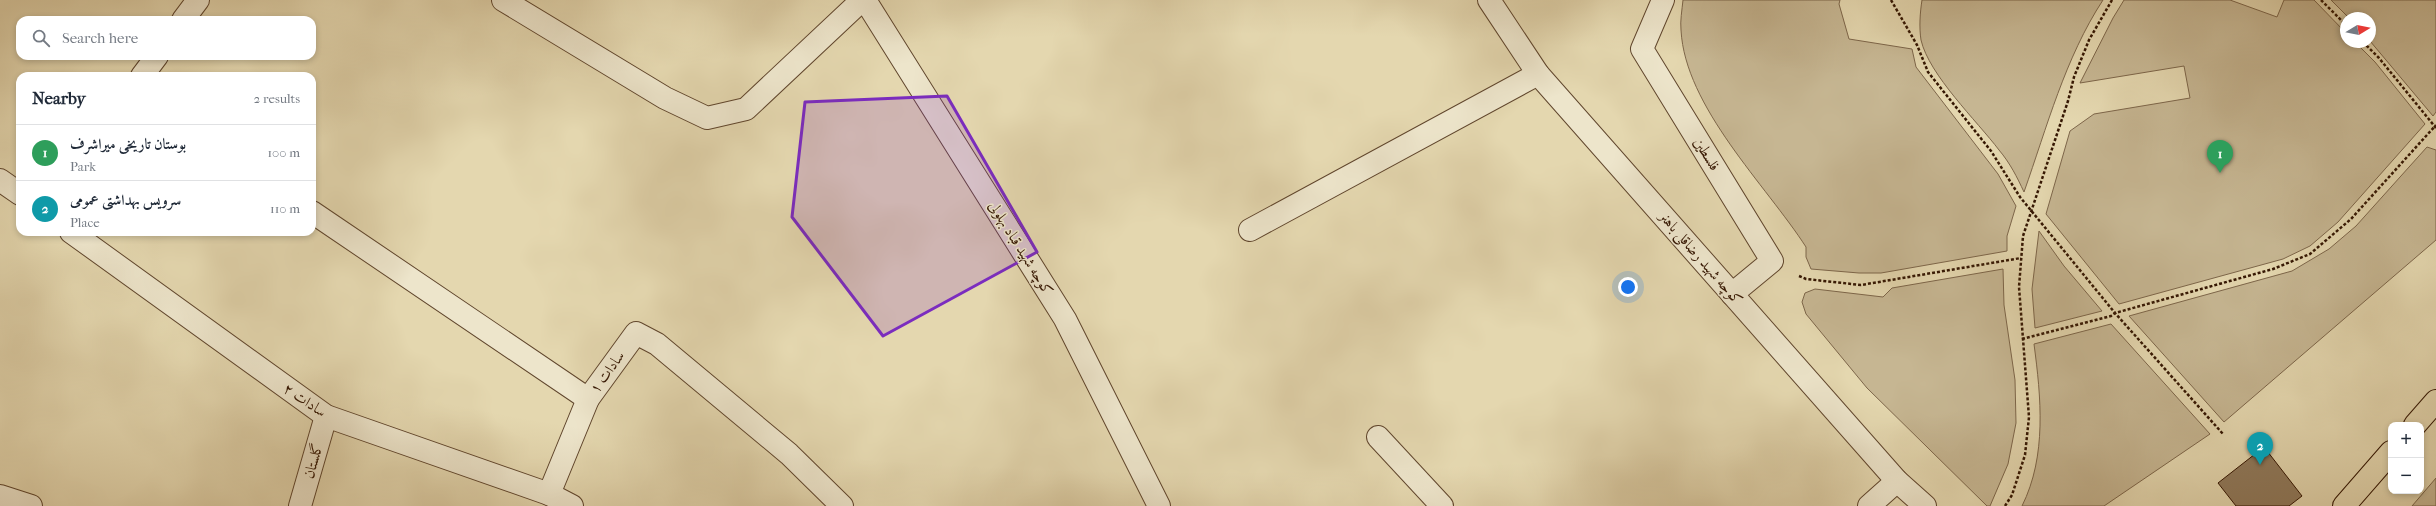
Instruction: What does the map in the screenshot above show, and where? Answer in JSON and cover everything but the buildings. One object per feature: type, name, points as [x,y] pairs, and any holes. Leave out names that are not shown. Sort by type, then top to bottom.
[{"type":"main road","points":[[2418,422],[2436,401]]},
{"type":"main road","points":[[2344,506],[2388,455]]},
{"type":"street","points":[[186,16],[198,0]]},
{"type":"street","points":[[503,0],[665,98],[707,118],[746,109],[863,0]]},
{"type":"street","name":"کوچه شهید قباد بهلولی","points":[[863,0],[1065,319],[1159,506]]},
{"type":"street","name":"کوچه شهید رضاقلی باهنر","points":[[1489,0],[1538,74],[1897,481],[1925,506]]},
{"type":"street","name":"فلسطین","points":[[1663,0],[1642,49],[1772,261]]},
{"type":"street","points":[[145,72],[153,60]]},
{"type":"street","points":[[1250,230],[1538,74]]},
{"type":"street","points":[[0,180],[16,191]]},
{"type":"street","name":"سادات ۱","points":[[316,215],[588,399],[636,333],[657,344],[789,454],[842,506]]},
{"type":"street","name":"سادات ۲","points":[[78,236],[326,416],[549,494],[572,506]]},
{"type":"street","points":[[1732,294],[1772,261]]},
{"type":"street","points":[[549,494],[588,399]]},
{"type":"street","name":"گلستان","points":[[300,506],[326,416]]},
{"type":"street","points":[[1378,437],[1442,506]]},
{"type":"street","points":[[1869,506],[1897,481]]},
{"type":"street","points":[[0,496],[31,506]]},
{"type":"path","points":[[1891,0],[1917,45],[1928,72],[1991,151],[2020,197],[2116,313],[2222,434]]},
{"type":"path","points":[[2005,506],[2012,495],[2025,455],[2029,417],[2018,287],[2023,236],[2068,101],[2074,77],[2089,40],[2112,0]]},
{"type":"path","points":[[2321,0],[2340,19]]},
{"type":"path","points":[[2022,339],[2111,316],[2116,313],[2273,269],[2310,254],[2351,219],[2436,127],[2369,48]]},
{"type":"path","points":[[1772,261],[1806,279],[1861,284],[2021,258]]},
{"type":"highlighted area","points":[[947,96],[1037,252],[883,336],[792,217],[805,102]]},
{"type":"shaded area","points":[[1683,0],[1840,0],[1839,4],[1849,39],[1912,49],[1916,67],[1998,174],[2016,206],[2007,236],[2007,251],[1881,273],[1859,273],[1811,269],[1806,257],[1806,247],[1730,144],[1712,116],[1697,88],[1686,59],[1681,30]]},
{"type":"shaded area","points":[[1922,0],[2103,0],[2078,45],[2067,69],[2024,192],[2007,160],[1943,83],[1933,68],[1921,40],[1920,15]]},
{"type":"shaded area","points":[[2124,0],[2230,0],[2277,17],[2284,0],[2314,0],[2340,27],[2340,48],[2361,48],[2375,62],[2425,124],[2338,222],[2310,246],[2283,259],[2119,304],[2046,214],[2070,131],[2094,114],[2190,98],[2184,66],[2080,83],[2113,18]]},
{"type":"shaded area","points":[[2331,0],[2436,0],[2436,112],[2433,116],[2376,48],[2376,12],[2343,12]]},
{"type":"shaded area","points":[[2427,147],[2436,150],[2436,240],[2224,422],[2129,316],[2292,271],[2329,249],[2356,226]]},
{"type":"shaded area","points":[[2039,231],[2064,266],[2102,311],[2035,328],[2032,289]]},
{"type":"shaded area","points":[[2003,269],[2004,305],[2015,380],[2016,423],[2008,464],[1990,506],[1987,506],[1867,388],[1806,314],[1802,302],[1805,293],[1815,289],[1883,297],[1892,288]]},
{"type":"shaded area","points":[[2111,324],[2210,434],[2104,506],[2022,506],[2030,487],[2039,447],[2040,405],[2034,344]]},
{"type":"shaded area","points":[[2436,478],[2436,506],[2412,506],[2422,494],[2424,494]]},
{"type":"place","name":"بوستان تاریخی میراشرف","points":[[2220,173]]},
{"type":"place","name":"سرویس بهداشتی عمومی","points":[[2260,465]]}]
